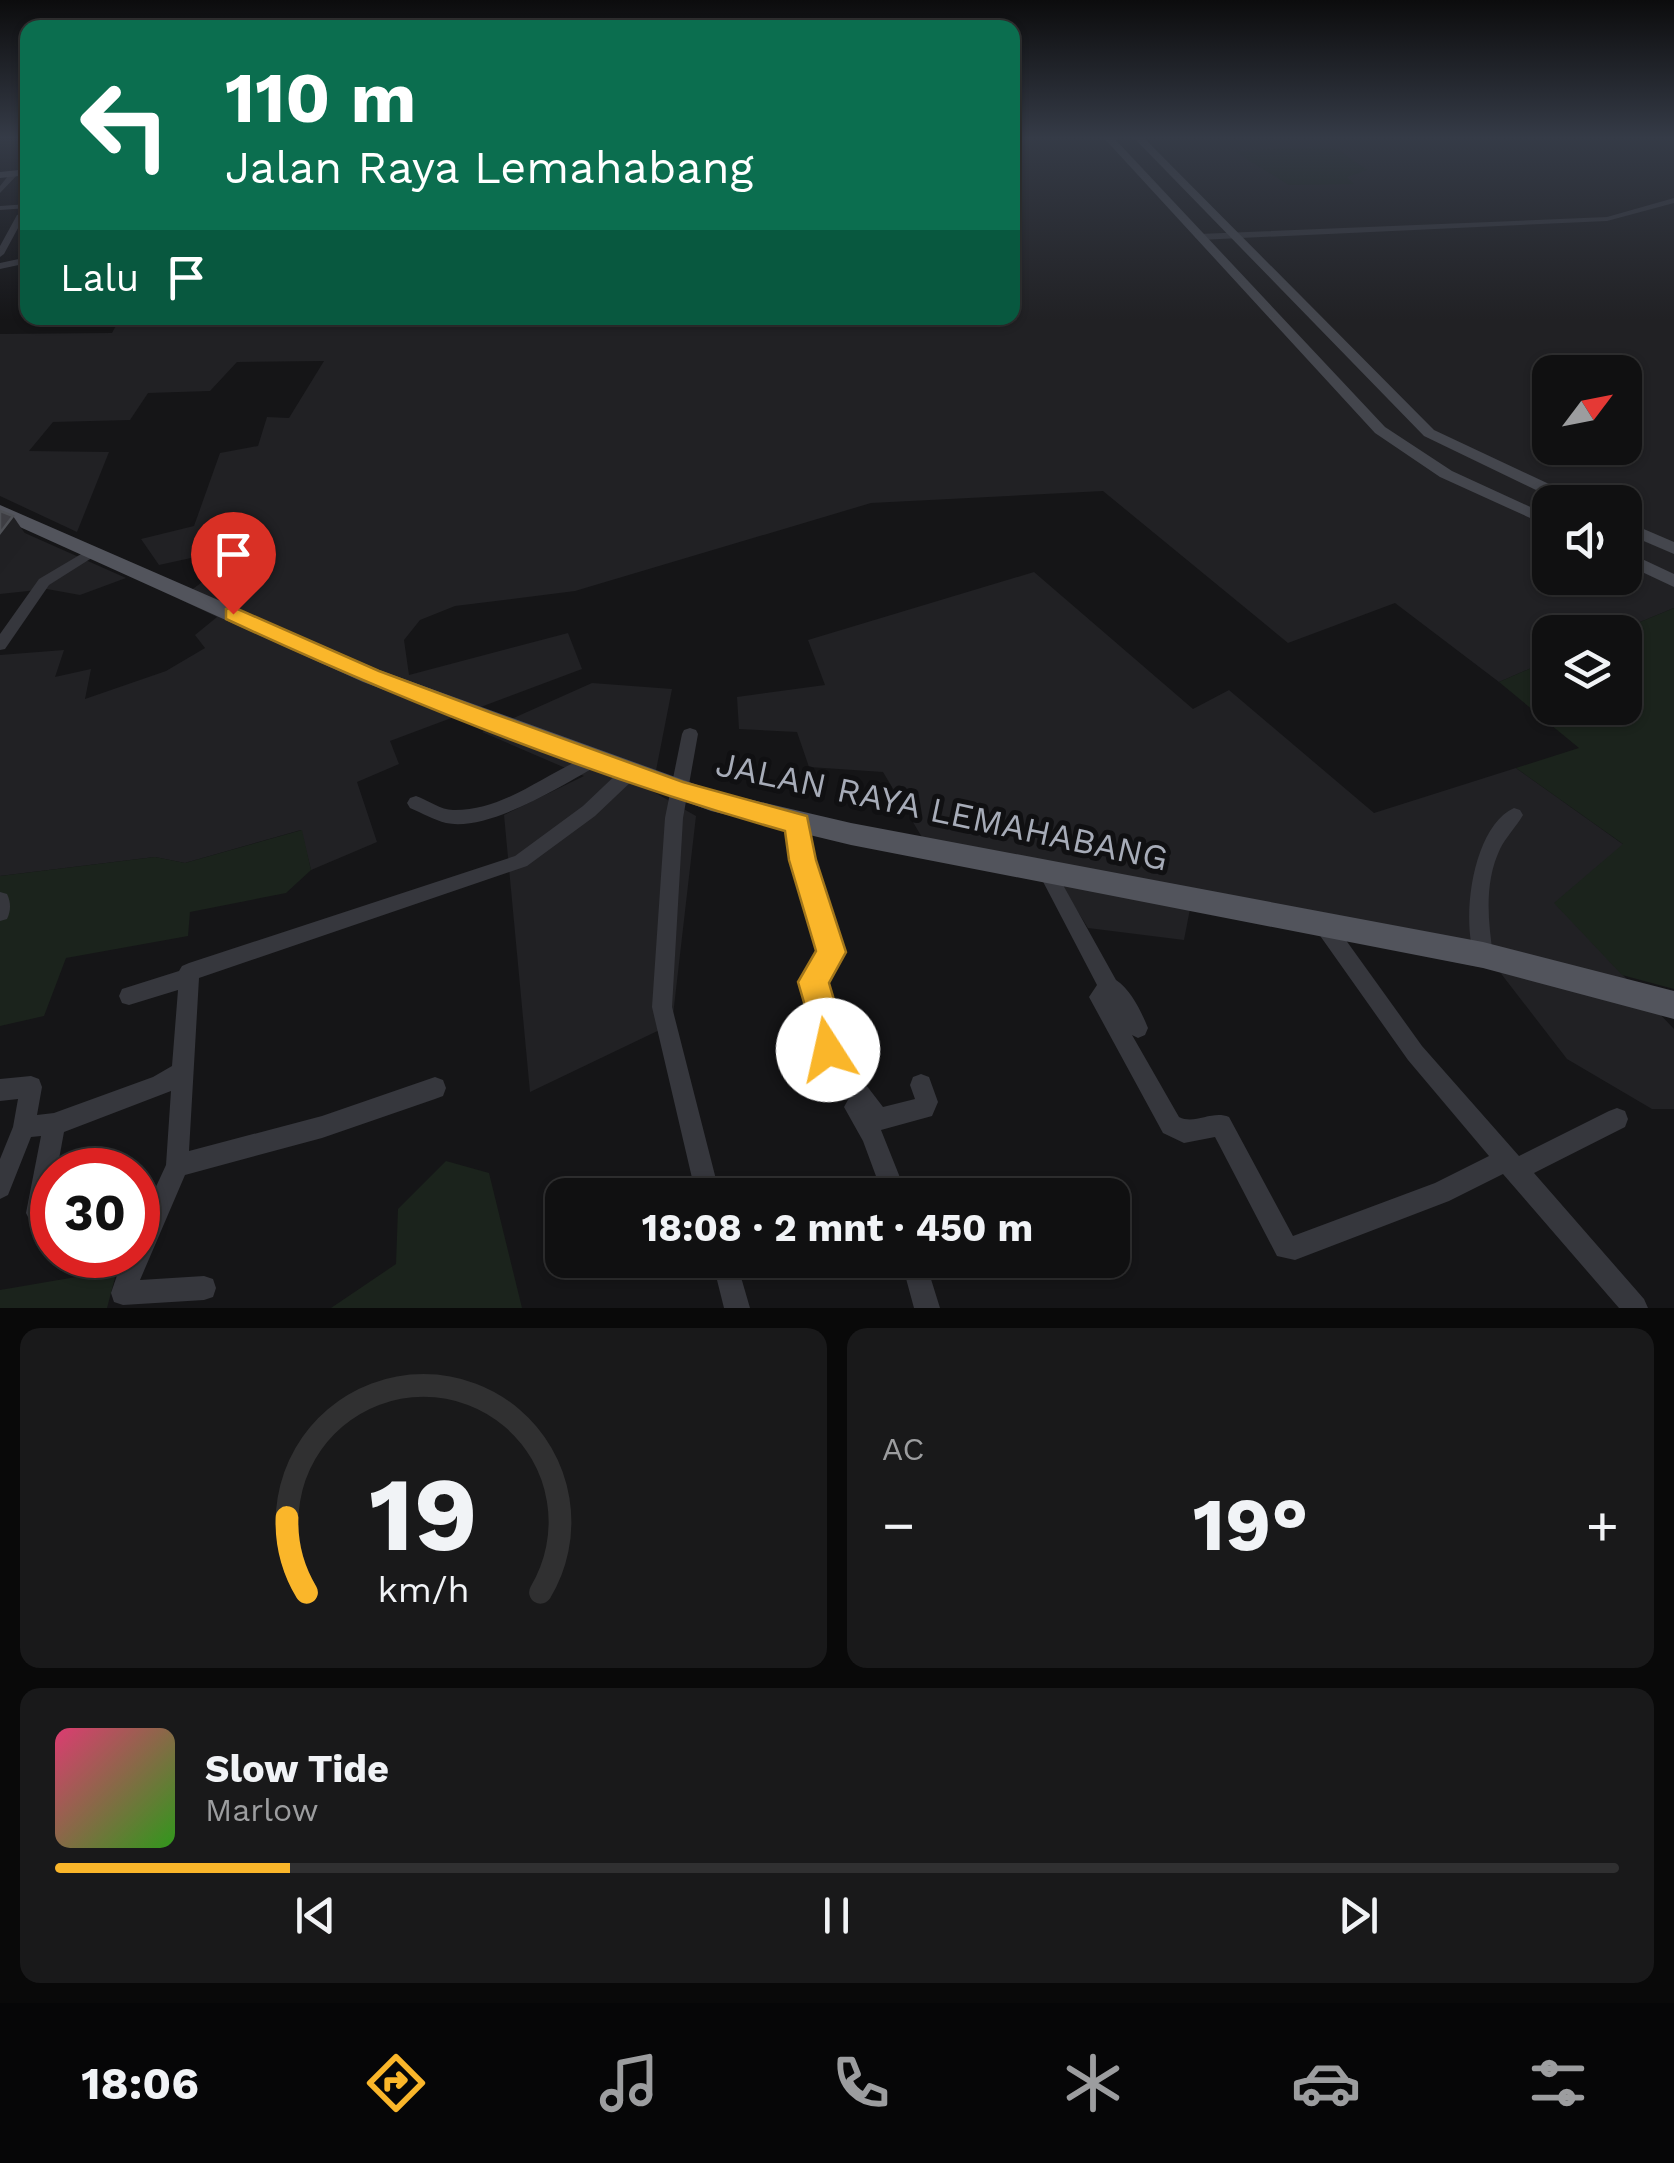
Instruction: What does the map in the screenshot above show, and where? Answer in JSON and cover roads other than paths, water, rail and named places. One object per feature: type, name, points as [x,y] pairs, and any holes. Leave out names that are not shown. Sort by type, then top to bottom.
[{"type":"main road","points":[[1163,198],[1380,430],[1446,474],[1532,514]]},
{"type":"main road","points":[[1196,198],[1428,433],[1537,485]]},
{"type":"main road","name":"JALAN RAYA LEMAHABANG","points":[[0,511],[370,676],[680,791],[798,824],[1483,954],[1674,1005]]},
{"type":"main road","points":[[1642,534],[1674,548]]},
{"type":"main road","points":[[1642,566],[1674,581]]},
{"type":"street","points":[[1238,240],[1616,218],[1674,200]]},
{"type":"street","points":[[1203,241],[1592,229],[1578,221]]},
{"type":"street","points":[[1,262],[20,223]]},
{"type":"street","points":[[0,645],[44,582],[93,551]]},
{"type":"street","points":[[690,734],[673,831],[662,1007],[704,1178]]},
{"type":"street","points":[[416,803],[448,817],[475,812],[506,803],[594,760]]},
{"type":"street","points":[[129,996],[187,978],[196,968],[521,861],[589,811],[630,773]]},
{"type":"street","points":[[1483,954],[1478,925],[1480,873],[1488,851],[1514,815]]},
{"type":"street","points":[[798,824],[802,860],[831,952],[814,982],[830,1040],[849,1085],[874,1118],[924,1108],[927,1102],[921,1085]]},
{"type":"street","points":[[1046,872],[1109,988],[1118,993],[1138,1028]]},
{"type":"street","points":[[0,900],[0,912]]},
{"type":"street","points":[[1323,924],[1414,1052],[1508,1166],[1635,1308]]},
{"type":"street","points":[[160,1190],[178,1166],[187,978]]},
{"type":"street","points":[[1109,988],[1099,997],[1171,1125],[1184,1132],[1221,1125],[1286,1247],[1295,1248],[1373,1221],[1617,1119]]},
{"type":"street","points":[[830,1040],[828,1050],[839,1086],[872,1134],[889,1178]]},
{"type":"street","points":[[24,1126],[54,1124],[159,1086],[184,1072]]},
{"type":"street","points":[[0,1090],[30,1086],[24,1126],[0,1187]]},
{"type":"street","points":[[178,1166],[338,1122],[434,1088]]},
{"type":"street","points":[[50,1148],[54,1124]]},
{"type":"street","points":[[128,1278],[123,1293],[204,1288]]},
{"type":"street","points":[[728,1278],[736,1308]]},
{"type":"street","points":[[918,1278],[926,1308]]}]
